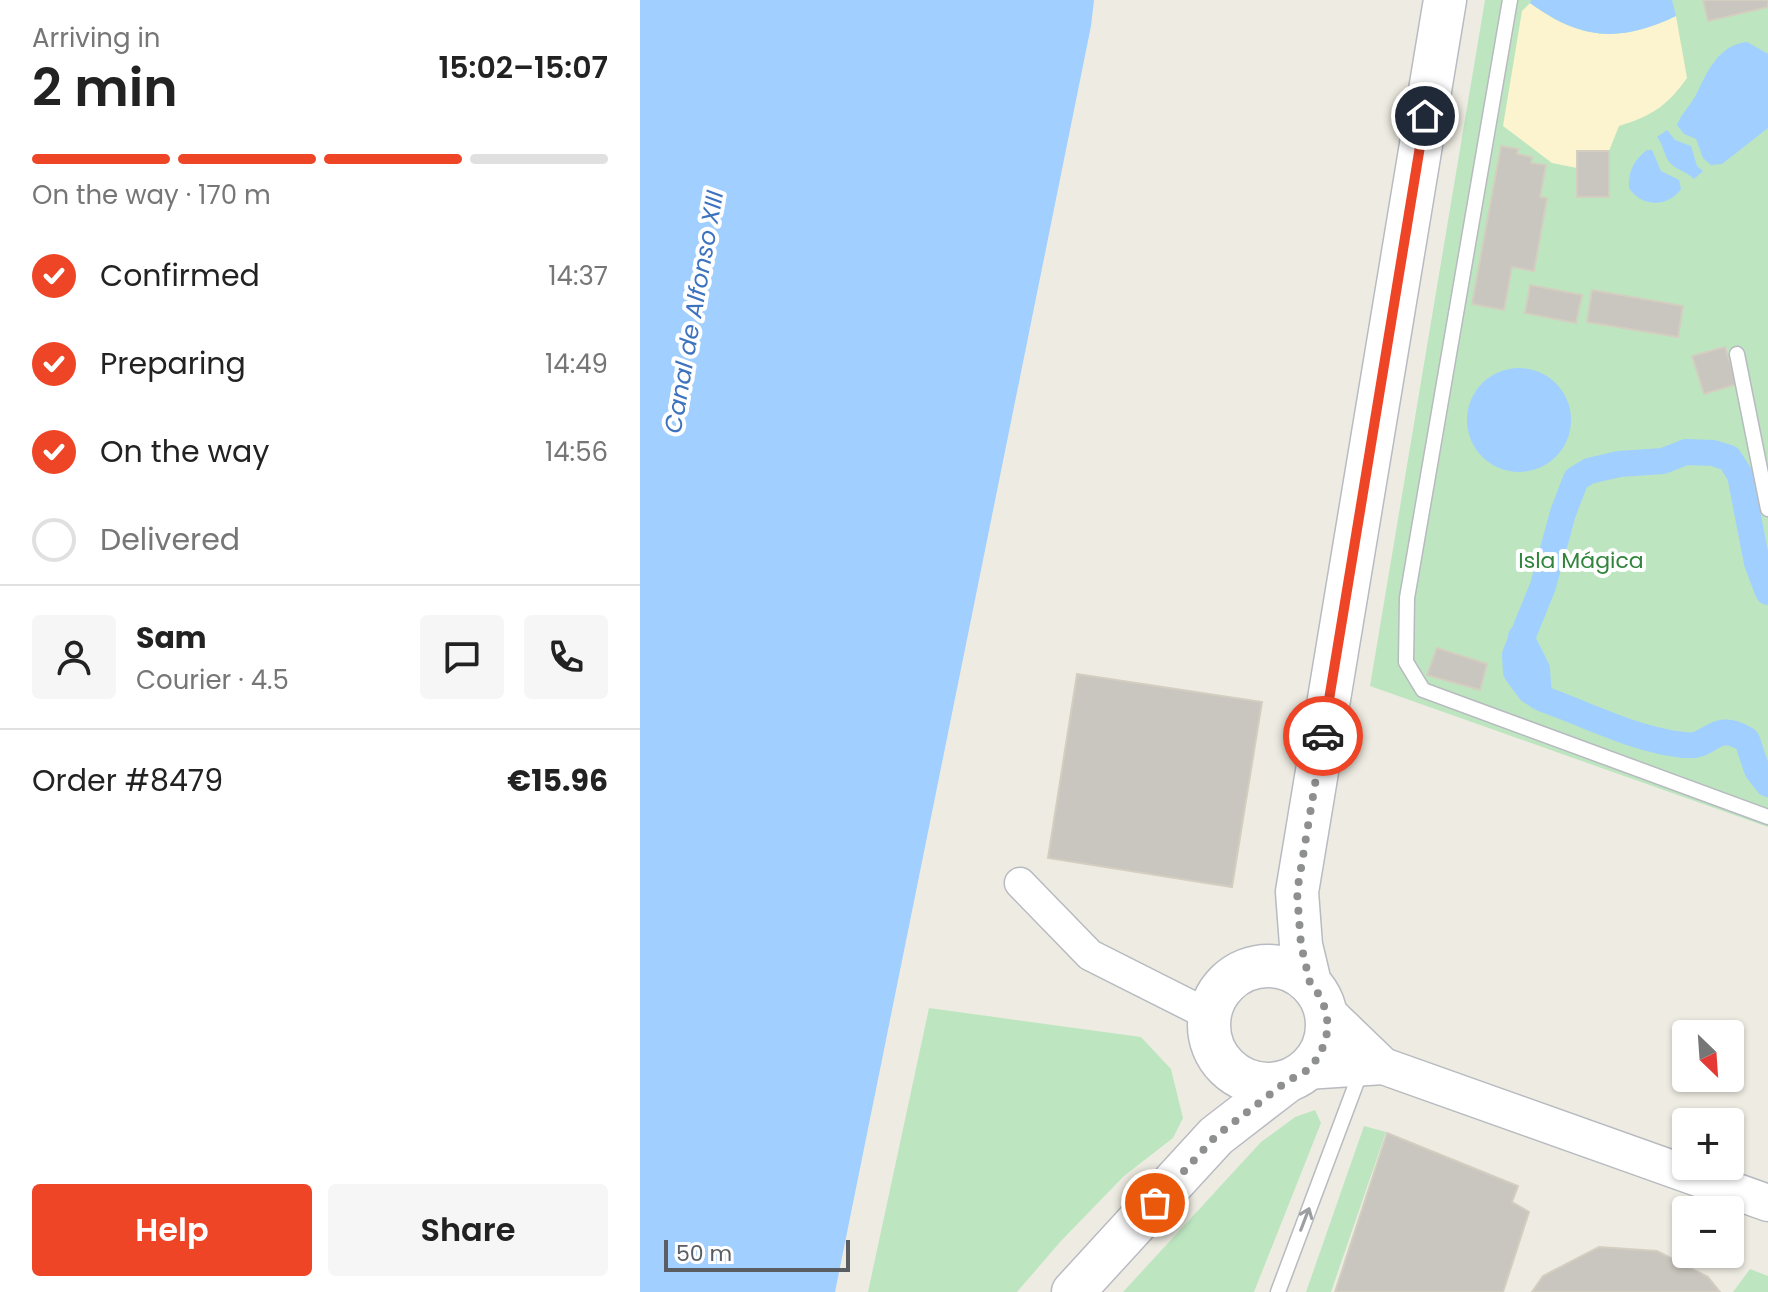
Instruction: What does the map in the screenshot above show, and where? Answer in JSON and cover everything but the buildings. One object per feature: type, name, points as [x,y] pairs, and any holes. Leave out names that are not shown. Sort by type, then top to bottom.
[{"type":"main road","points":[[1073,1292],[1216,1136],[1296,1077],[1317,1059],[1325,1043],[1328,1027],[1301,945],[1297,892],[1445,0]]},
{"type":"main road","points":[[1296,1077],[1271,1085],[1241,1079],[1219,1060],[1212,1046],[1209,1015],[1218,992],[1269,951],[1297,892]]},
{"type":"main road","points":[[1237,974],[1255,967],[1275,966],[1294,972],[1318,997]]},
{"type":"main road","points":[[1216,1136],[1219,1060]]},
{"type":"street","points":[[1020,883],[1090,955],[1209,1015]]},
{"type":"street","points":[[1318,997],[1372,1067]]},
{"type":"street","points":[[1296,1077],[1372,1067],[1768,1203]]},
{"type":"lane","points":[[1510,0],[1407,598],[1406,662],[1423,690],[1768,817]]},
{"type":"lane","points":[[1737,354],[1768,509]]},
{"type":"lane","points":[[1278,1292],[1372,1067]]},
{"type":"green space","name":"Isla Mágica","points":[[1485,0],[1768,0],[1768,827],[1370,686]]},
{"type":"green space","points":[[929,1008],[1141,1037],[1171,1069],[1183,1118],[1173,1138],[1124,1176],[1017,1292],[868,1292]]},
{"type":"green space","points":[[1315,1110],[1321,1123],[1254,1292],[1123,1292],[1261,1142],[1295,1117]]},
{"type":"green space","points":[[1364,1126],[1386,1132],[1331,1292],[1306,1292]]},
{"type":"green space","points":[[1750,1269],[1768,1276],[1768,1292],[1733,1292]]},
{"type":"sand","points":[[1530,3],[1566,24],[1601,34],[1637,31],[1676,16],[1687,78],[1658,109],[1619,126],[1609,151],[1577,151],[1577,168],[1552,163],[1503,126],[1522,11]]},
{"type":"water","name":"Canal de Alfonso XIII","points":[[640,0],[1094,0],[835,1292],[640,1292]]},
{"type":"water","points":[[1531,0],[1672,0],[1676,16],[1637,31],[1601,34],[1566,24],[1530,3]]},
{"type":"water","points":[[1747,42],[1768,54],[1768,128],[1722,164],[1711,165],[1703,158],[1696,139],[1684,134],[1677,125],[1716,60],[1729,48]]},
{"type":"water","points":[[1667,130],[1675,140],[1691,146],[1697,166],[1703,171],[1694,179],[1668,160],[1657,137]]},
{"type":"water","points":[[1647,150],[1652,150],[1661,171],[1679,180],[1681,189],[1669,200],[1647,202],[1629,188],[1633,166]]},
{"type":"water","points":[[1519,368],[1539,372],[1556,383],[1567,400],[1571,420],[1567,440],[1556,457],[1539,468],[1519,472],[1499,468],[1482,457],[1471,440],[1467,420],[1471,400],[1482,383],[1499,372]]},
{"type":"waterway","points":[[1768,592],[1757,563],[1740,475],[1729,458],[1713,453],[1686,452],[1663,461],[1619,464],[1589,471],[1576,479],[1563,513],[1543,586],[1515,655],[1516,672],[1530,691],[1612,726],[1648,738],[1684,745],[1701,743],[1720,733],[1736,734],[1747,740],[1757,770],[1768,784]]},
{"type":"waterway","points":[[1521,637],[1537,669],[1539,697]]},
{"type":"way so far","points":[[1155,1203],[1216,1136],[1286,1082],[1306,1071],[1325,1043],[1328,1027],[1326,1011],[1310,983],[1301,945],[1297,892],[1323,736]]},
{"type":"route","points":[[1323,736],[1425,116]]}]
